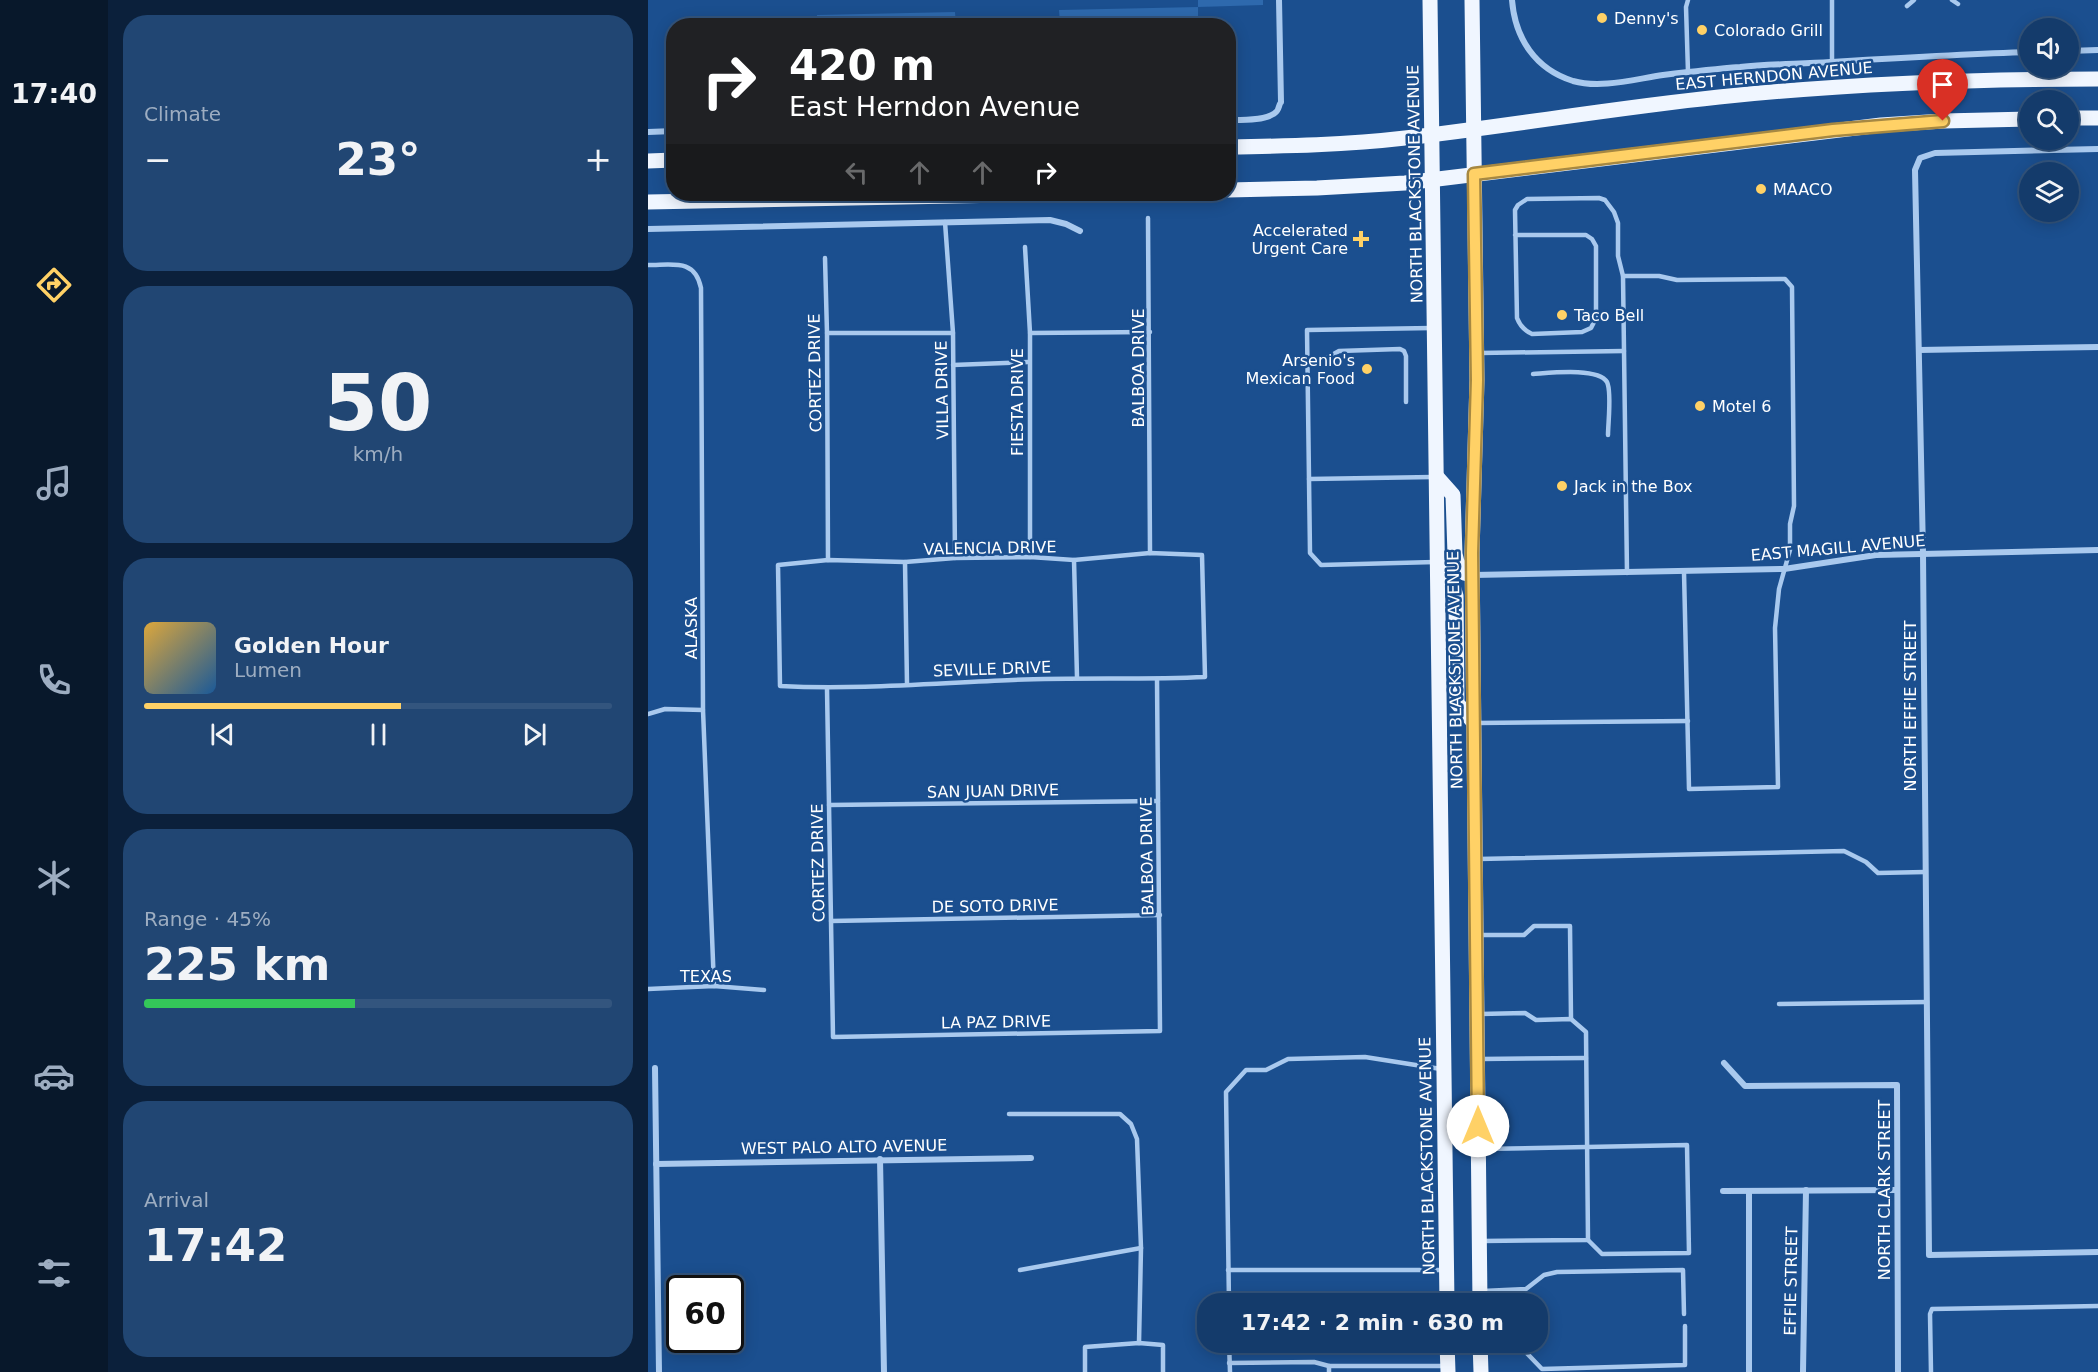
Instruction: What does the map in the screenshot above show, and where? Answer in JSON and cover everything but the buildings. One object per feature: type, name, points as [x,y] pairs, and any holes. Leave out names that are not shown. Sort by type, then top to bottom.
[{"type":"main road","name":"NORTH BLACKSTONE AVENUE","points":[[1430,0],[1447,1293]]},
{"type":"main road","name":"NORTH BLACKSTONE AVENUE","points":[[1472,0],[1476,353],[1472,575],[1480,1293]]},
{"type":"main road","name":"EAST HERNDON AVENUE","points":[[1236,147],[1344,143],[1432,135],[1717,98],[1823,88],[1983,79],[2098,79]]},
{"type":"main road","points":[[2079,118],[2098,118]]},
{"type":"main road","points":[[1236,190],[1327,188],[1433,179],[1871,126],[2019,119]]},
{"type":"main road","points":[[648,161],[666,160]]},
{"type":"main road","points":[[648,202],[698,201]]},
{"type":"main road","points":[[1437,477],[1453,495],[1457,562],[1464,573],[1472,575]]},
{"type":"main road","points":[[1438,562],[1449,573],[1456,596],[1457,703],[1474,723]]},
{"type":"main road","points":[[1448,1353],[1449,1370]]},
{"type":"main road","points":[[1480,1353],[1481,1372]]},
{"type":"street","points":[[1236,120],[1269,116],[1277,111],[1281,102],[1279,0]]},
{"type":"street","points":[[1512,0],[1519,33],[1532,56],[1561,76],[1575,82],[1597,84],[1688,72],[1936,55],[2019,52]]},
{"type":"street","points":[[2079,51],[2098,50]]},
{"type":"street","points":[[648,132],[666,131]]},
{"type":"street","name":"NORTH EFFIE STREET","points":[[2098,149],[1935,153],[1920,158],[1915,170],[1923,553],[1929,1255],[2098,1252]]},
{"type":"street","points":[[648,229],[1050,220],[1080,231]]},
{"type":"street","points":[[1919,350],[2098,347]]},
{"type":"street","name":"EAST MAGILL AVENUE","points":[[1472,575],[1784,569],[1876,555],[2098,550]]},
{"type":"street","name":"NORTH CLARK STREET","points":[[1724,1063],[1745,1086],[1897,1085],[1898,1372]]},
{"type":"street","points":[[655,1068],[659,1372]]},
{"type":"street","name":"WEST PALO ALTO AVENUE","points":[[656,1164],[1031,1158]]},
{"type":"street","points":[[880,1159],[884,1372]]},
{"type":"street","name":"EFFIE STREET","points":[[1803,1372],[1806,1190]]},
{"type":"street","points":[[1723,1191],[1897,1190]]},
{"type":"street","points":[[1749,1191],[1749,1372]]},
{"type":"lane","points":[[1688,0],[1686,7],[1688,72]]},
{"type":"lane","points":[[1832,0],[1832,62]]},
{"type":"lane","points":[[1907,6],[1914,0]]},
{"type":"lane","points":[[1952,0],[1958,4]]},
{"type":"lane","points":[[1515,235],[1589,236],[1596,246],[1596,318],[1591,327],[1582,332],[1532,334],[1527,332],[1517,318],[1515,235],[1515,210],[1527,199],[1599,198],[1610,204],[1618,223],[1617,256],[1623,276],[1626,573]]},
{"type":"lane","name":"BALBOA DRIVE","points":[[1148,218],[1150,553]]},
{"type":"lane","name":"VILLA DRIVE","points":[[945,222],[953,333],[955,558]]},
{"type":"lane","name":"FIESTA DRIVE","points":[[1025,247],[1030,333],[1028,362],[1030,557]]},
{"type":"lane","name":"CORTEZ DRIVE","points":[[825,258],[828,560]]},
{"type":"lane","name":"ALASKA","points":[[648,265],[688,266],[700,279],[701,288],[703,710],[714,987]]},
{"type":"lane","points":[[1623,276],[1659,276],[1677,280],[1785,279],[1792,287],[1794,506],[1790,524],[1790,550],[1779,589],[1775,628],[1778,787],[1689,789],[1684,572]]},
{"type":"lane","points":[[1434,328],[1307,330],[1310,553],[1322,565],[1438,562]]},
{"type":"lane","points":[[1030,333],[1150,332]]},
{"type":"lane","points":[[827,333],[953,333]]},
{"type":"lane","points":[[1308,359],[1325,359],[1340,351],[1400,349],[1406,356],[1406,402]]},
{"type":"lane","points":[[1476,353],[1624,351]]},
{"type":"lane","points":[[953,365],[1028,362]]},
{"type":"lane","points":[[1533,374],[1591,373],[1603,378],[1608,388],[1608,435]]},
{"type":"lane","points":[[1310,479],[1437,477]]},
{"type":"lane","name":"VALENCIA DRIVE","points":[[780,686],[777,565],[828,560],[904,562],[955,558],[1030,557],[1074,560],[1150,553],[1202,555],[1204,677]]},
{"type":"lane","points":[[1074,560],[1077,677]]},
{"type":"lane","points":[[904,562],[907,684]]},
{"type":"lane","name":"SEVILLE DRIVE","points":[[780,686],[827,688],[1077,677],[1157,679],[1204,677]]},
{"type":"lane","name":"BALBOA DRIVE","points":[[1157,679],[1160,1031]]},
{"type":"lane","name":"CORTEZ DRIVE","points":[[827,688],[833,1037]]},
{"type":"lane","points":[[648,714],[665,709],[703,710]]},
{"type":"lane","points":[[1474,723],[1688,721]]},
{"type":"lane","name":"SAN JUAN DRIVE","points":[[829,805],[1158,801]]},
{"type":"lane","points":[[1475,860],[1844,851],[1866,862],[1878,873],[1925,872]]},
{"type":"lane","name":"DE SOTO DRIVE","points":[[831,921],[1160,915]]},
{"type":"lane","points":[[1476,935],[1524,935],[1534,926],[1570,926],[1571,1019]]},
{"type":"lane","name":"TEXAS","points":[[648,989],[714,987],[764,990]]},
{"type":"lane","points":[[1779,1005],[1927,1002]]},
{"type":"lane","points":[[1477,1014],[1525,1013],[1536,1020],[1571,1019],[1586,1032],[1586,1058],[1587,1147],[1588,1240],[1602,1254],[1689,1253],[1687,1146],[1587,1147],[1478,1149]]},
{"type":"lane","name":"LA PAZ DRIVE","points":[[833,1037],[1160,1031]]},
{"type":"lane","points":[[1229,1293],[1226,1092],[1246,1070],[1266,1070],[1288,1059],[1365,1057],[1444,1070]]},
{"type":"lane","points":[[1477,1059],[1586,1058]]},
{"type":"lane","points":[[1009,1114],[1120,1114],[1131,1124],[1137,1139],[1141,1248],[1139,1343]]},
{"type":"lane","points":[[1480,1241],[1588,1240]]},
{"type":"lane","points":[[1020,1270],[1141,1248]]},
{"type":"lane","points":[[1228,1270],[1446,1270]]},
{"type":"lane","points":[[1503,1293],[1526,1289],[1544,1275],[1557,1272],[1683,1270],[1684,1314]]},
{"type":"lane","points":[[1931,1372],[1930,1314],[1932,1309],[2098,1306]]},
{"type":"lane","points":[[1527,1353],[1542,1369],[1685,1365],[1684,1326]]},
{"type":"lane","points":[[1085,1372],[1085,1347],[1139,1343],[1163,1345],[1163,1372]]},
{"type":"lane","points":[[1229,1353],[1230,1372]]},
{"type":"lane","points":[[1229,1363],[1314,1362],[1329,1369],[1449,1370]]},
{"type":"shaded area","points":[[1198,0],[1263,0],[1263,5],[1198,7]]},
{"type":"shaded area","points":[[1198,7],[1198,18],[1060,18],[1059,10]]},
{"type":"shaded area","points":[[955,12],[955,18],[817,18],[817,15]]},
{"type":"place","name":"Denny's","points":[[1602,18]]},
{"type":"place","name":"Colorado Grill","points":[[1702,30]]},
{"type":"place","name":"MAACO","points":[[1761,189]]},
{"type":"place","name":"Accelerated Urgent Care","points":[[1361,239]]},
{"type":"place","name":"Taco Bell","points":[[1562,315]]},
{"type":"place","name":"Arsenio's Mexican Food","points":[[1367,369]]},
{"type":"place","name":"Motel 6","points":[[1700,406]]},
{"type":"place","name":"Jack in the Box","points":[[1562,486]]},
{"type":"route","points":[[1478,1126],[1472,553],[1477,380],[1474,174],[1833,130],[1943,121]]}]
